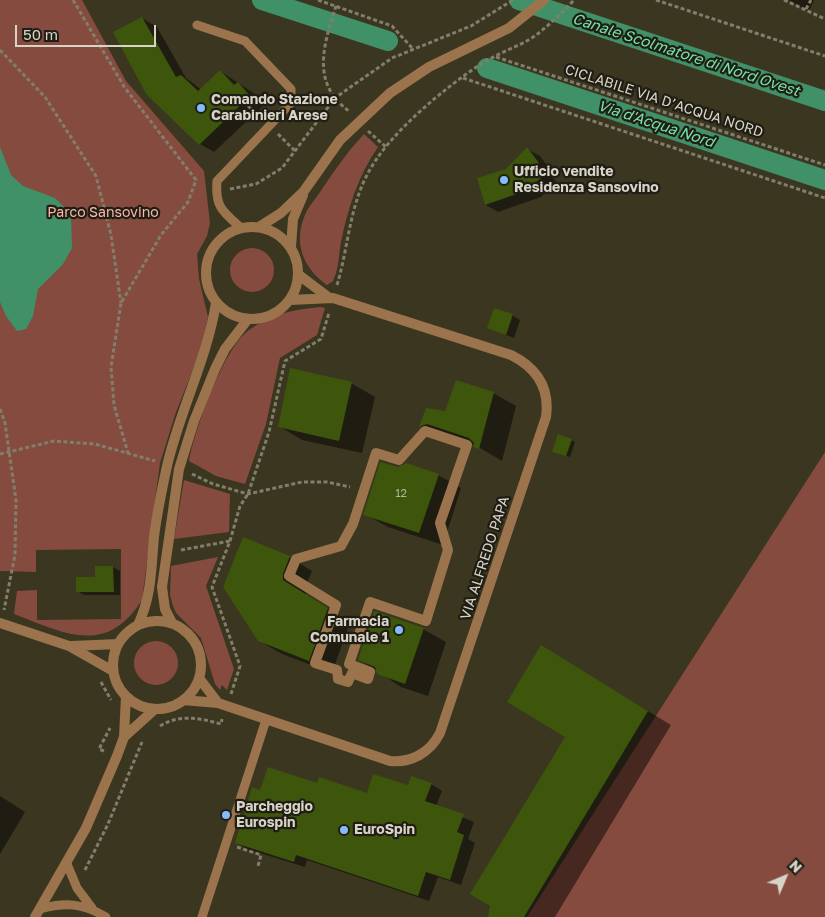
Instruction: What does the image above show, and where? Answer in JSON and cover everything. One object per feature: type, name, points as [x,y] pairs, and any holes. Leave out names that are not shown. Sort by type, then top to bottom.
[{"type":"street","points":[[259,227],[281,213],[304,191],[340,140],[390,93],[429,67],[489,39],[518,22],[544,0]]},
{"type":"street","points":[[291,246],[293,219],[304,191]]},
{"type":"street","points":[[259,227],[282,237],[291,246],[297,260],[299,275],[296,288],[290,300],[279,311],[265,318],[248,319],[236,317],[216,302],[206,282],[208,258],[220,239],[241,228],[259,227]]},
{"type":"street","name":"VIA ALFREDO PAPA","points":[[183,700],[218,703],[390,761],[404,761],[414,758],[434,744],[449,710],[546,417],[548,406],[544,386],[532,369],[524,362],[511,355],[328,297],[299,275]]},
{"type":"street","name":"VIA ALFREDO PAPA","points":[[290,300],[328,297]]},
{"type":"street","points":[[138,625],[147,607],[150,594],[154,536],[169,458],[181,414],[211,335],[216,302]]},
{"type":"street","points":[[172,624],[162,597],[166,551],[179,469],[194,421],[225,349],[248,319]]},
{"type":"street","points":[[425,431],[467,445],[440,523],[448,550],[426,621],[370,602],[349,664],[370,672],[368,679],[352,673],[348,682],[346,682],[338,680],[337,670],[315,663],[336,605],[289,576],[296,559],[341,546],[353,524],[363,494],[376,453],[398,460],[425,431]]},
{"type":"street","points":[[2,618],[69,646],[113,671]]},
{"type":"street","points":[[159,621],[172,624],[184,630],[193,640],[199,653],[199,678],[193,690],[183,700],[166,708],[144,707],[126,696],[120,688],[113,671],[115,652],[118,644],[126,634],[138,625],[159,621]]},
{"type":"street","points":[[69,646],[118,644]]},
{"type":"street","points":[[199,678],[218,703]]},
{"type":"street","points":[[38,913],[86,828],[124,737],[126,696]]},
{"type":"street","points":[[124,737],[155,709]]},
{"type":"lane","points":[[196,25],[245,41],[291,89],[291,103],[216,181],[216,196],[221,210],[241,228]]},
{"type":"lane","points":[[202,917],[266,720]]},
{"type":"lane","points":[[67,864],[77,888],[92,909]]},
{"type":"lane","points":[[38,913],[68,904],[92,909],[106,917]]},
{"type":"path","points":[[72,0],[124,88],[196,180],[216,189],[226,190],[256,184],[282,168],[335,98],[392,58],[471,26],[513,0]]},
{"type":"path","points":[[318,0],[392,26],[413,49]]},
{"type":"path","points":[[336,288],[358,196],[367,174],[386,147],[426,107],[462,77],[481,64],[534,36],[574,0]]},
{"type":"path","points":[[656,0],[668,2],[825,56]]},
{"type":"path","points":[[784,0],[825,19]]},
{"type":"path","points":[[806,10],[811,0]]},
{"type":"path","points":[[336,6],[326,38],[324,68],[328,84],[335,98],[349,111]]},
{"type":"path","points":[[1,53],[45,97],[96,176],[111,235],[121,303],[111,367],[114,405],[128,453]]},
{"type":"path","name":"CICLABILE VIA D’ACQUA NORD","points":[[496,57],[825,165]]},
{"type":"path","points":[[462,77],[825,198]]},
{"type":"path","points":[[248,106],[263,120]]},
{"type":"path","points":[[367,130],[386,147]]},
{"type":"path","points":[[275,131],[295,151]]},
{"type":"path","points":[[121,303],[161,235],[188,202],[196,180]]},
{"type":"path","points":[[229,697],[240,666],[212,587],[230,541],[240,506],[248,494],[269,432],[285,361],[321,340],[330,309]]},
{"type":"path","points":[[0,409],[5,422],[16,500],[15,555],[2,618]]},
{"type":"path","points":[[0,454],[54,441],[95,444],[160,463]]},
{"type":"path","points":[[186,471],[213,484],[248,494],[302,482],[326,482],[352,488],[363,494]]},
{"type":"path","points":[[166,551],[230,541]]},
{"type":"path","points":[[98,676],[106,689],[112,707]]},
{"type":"path","points":[[157,728],[168,721],[188,718],[221,724],[223,718]]},
{"type":"path","points":[[99,749],[113,721]]},
{"type":"path","points":[[87,876],[85,869],[96,850],[141,742],[146,737]]},
{"type":"path","points":[[234,846],[261,855],[258,866]]},
{"type":"green space","name":"Parco Sansovino","points":[[0,0],[82,0],[126,81],[204,171],[210,223],[207,236],[197,254],[199,279],[208,317],[201,350],[176,412],[160,463],[142,600],[128,618],[114,629],[99,634],[83,636],[67,633],[14,614],[17,591],[37,590],[37,620],[121,619],[121,549],[36,550],[36,572],[0,571]]},
{"type":"green space","points":[[364,134],[378,147],[365,169],[355,193],[344,229],[336,273],[333,281],[327,285],[312,271],[302,254],[300,235],[302,225],[310,205]]},
{"type":"green space","points":[[248,248],[256,248],[268,254],[274,270],[268,286],[256,292],[248,292],[236,286],[230,274],[230,266],[236,254]]},
{"type":"green space","points":[[325,308],[317,335],[280,358],[266,424],[245,484],[216,476],[189,461],[197,430],[220,371],[239,340],[257,324],[275,316],[302,309]]},
{"type":"green space","points":[[825,452],[825,917],[527,917]]},
{"type":"green space","points":[[184,480],[230,494],[229,532],[174,539]]},
{"type":"green space","points":[[218,557],[206,586],[234,669],[227,690],[222,685],[220,690],[215,684],[201,638],[176,613],[170,595],[171,566]]},
{"type":"green space","points":[[152,641],[160,641],[172,647],[178,663],[172,679],[160,685],[152,685],[140,679],[134,667],[134,659],[140,647]]},
{"type":"shaded area","points":[[0,147],[11,175],[23,186],[55,198],[65,208],[71,218],[72,248],[63,264],[38,289],[33,316],[26,329],[17,331],[6,316],[0,302]]},
{"type":"building","name":"Comando Stazione Carabinieri Arese","points":[[142,17],[176,77],[181,75],[198,91],[220,70],[234,85],[238,82],[250,96],[199,145],[146,94],[113,32]]},
{"type":"building","points":[[527,147],[539,163],[536,166],[545,174],[528,190],[485,205],[477,178],[506,169]]},
{"type":"building","points":[[494,308],[513,314],[506,335],[487,328]]},
{"type":"building","points":[[290,368],[352,382],[339,441],[278,427]]},
{"type":"building","points":[[456,380],[494,392],[479,449],[473,447],[474,443],[469,438],[427,424],[419,427],[426,408],[445,411]]},
{"type":"building","points":[[558,434],[572,439],[566,456],[552,452]]},
{"type":"building","points":[[380,462],[398,467],[406,463],[439,474],[419,533],[363,515]]},
{"type":"building","points":[[243,537],[290,556],[283,574],[283,580],[328,608],[309,661],[258,641],[223,587]]},
{"type":"building","points":[[95,566],[113,566],[114,592],[76,592],[76,577],[95,577]]},
{"type":"building","points":[[374,611],[424,628],[405,684],[377,674],[375,667],[358,660]]},
{"type":"building","points":[[541,645],[648,711],[524,917],[488,917],[490,906],[470,894],[565,737],[507,702]]},
{"type":"building","name":"EuroSpin","points":[[268,767],[317,783],[319,777],[367,793],[373,774],[408,785],[411,776],[432,783],[425,801],[464,814],[457,832],[464,835],[450,880],[426,872],[418,896],[296,855],[294,862],[235,843],[252,787],[260,790]]},
{"type":"waterway","name":"Via d'Acqua Nord","points":[[262,0],[388,41]]},
{"type":"waterway","name":"Canale Scolmatore di Nord Ovest","points":[[519,0],[825,101]]},
{"type":"waterway","name":"Via d'Acqua Nord","points":[[487,68],[825,180]]},
{"type":"place","name":"Comando Stazione Carabinieri Arese","points":[[201,108]]},
{"type":"place","name":"Ufficio vendite Residenza Sansovino","points":[[504,180]]},
{"type":"place","name":"Farmacia Comunale 1","points":[[399,630]]},
{"type":"place","name":"Parcheggio Eurospin","points":[[226,815]]},
{"type":"place","name":"EuroSpin","points":[[344,830]]}]
